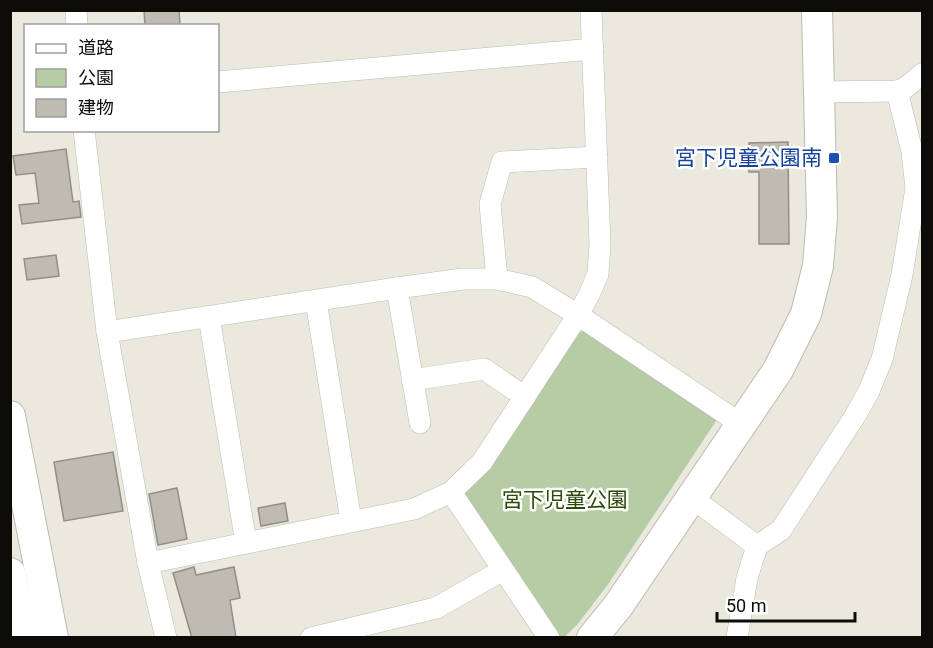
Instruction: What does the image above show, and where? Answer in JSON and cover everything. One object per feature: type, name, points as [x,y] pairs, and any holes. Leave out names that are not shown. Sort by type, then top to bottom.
[{"type":"street","points":[[148,563],[414,509],[451,492],[482,462],[578,315],[597,274],[601,257],[591,10]]},
{"type":"street","points":[[592,638],[618,606],[778,370],[806,314],[818,266],[822,217],[817,10]]},
{"type":"street","points":[[219,82],[593,49]]},
{"type":"street","points":[[819,92],[897,91],[905,88],[922,74]]},
{"type":"street","points":[[737,638],[747,578],[757,546],[781,530],[855,416],[869,391],[882,359],[902,275],[916,188],[912,152],[897,91]]},
{"type":"street","points":[[84,132],[107,332],[148,563],[166,638]]},
{"type":"street","points":[[497,279],[490,204],[502,162],[597,157]]},
{"type":"street","points":[[107,332],[463,279],[497,279],[531,287],[578,315],[741,424]]},
{"type":"street","points":[[397,288],[420,423]]},
{"type":"street","points":[[316,301],[351,521]]},
{"type":"street","points":[[209,317],[246,543]]},
{"type":"street","points":[[412,380],[484,369],[525,397]]},
{"type":"street","points":[[10,416],[53,638]]},
{"type":"street","points":[[451,492],[549,638]]},
{"type":"street","points":[[692,498],[757,546]]},
{"type":"street","points":[[310,638],[436,608],[503,570]]},
{"type":"street","points":[[10,573],[23,638]]},
{"type":"green space","name":"宮下児童公園","points":[[586,330],[718,418],[609,583],[577,625],[564,637],[559,637],[463,498],[466,488],[578,333]]},
{"type":"building","points":[[144,10],[179,10],[180,24],[145,24]]},
{"type":"building","points":[[788,142],[789,244],[759,244],[759,172],[749,172],[749,143]]},
{"type":"building","points":[[66,149],[73,202],[79,201],[81,217],[22,224],[19,205],[39,203],[35,173],[16,175],[13,156]]},
{"type":"building","points":[[56,255],[59,276],[27,280],[24,259]]},
{"type":"building","points":[[113,452],[123,511],[64,521],[54,462]]},
{"type":"building","points":[[177,488],[187,539],[158,545],[149,494]]},
{"type":"building","points":[[285,503],[288,521],[261,526],[258,508]]},
{"type":"building","points":[[194,567],[196,575],[234,567],[240,598],[230,600],[236,638],[192,638],[173,573]]},
{"type":"place","name":"宮下児童公園南","points":[[834,158]]}]
